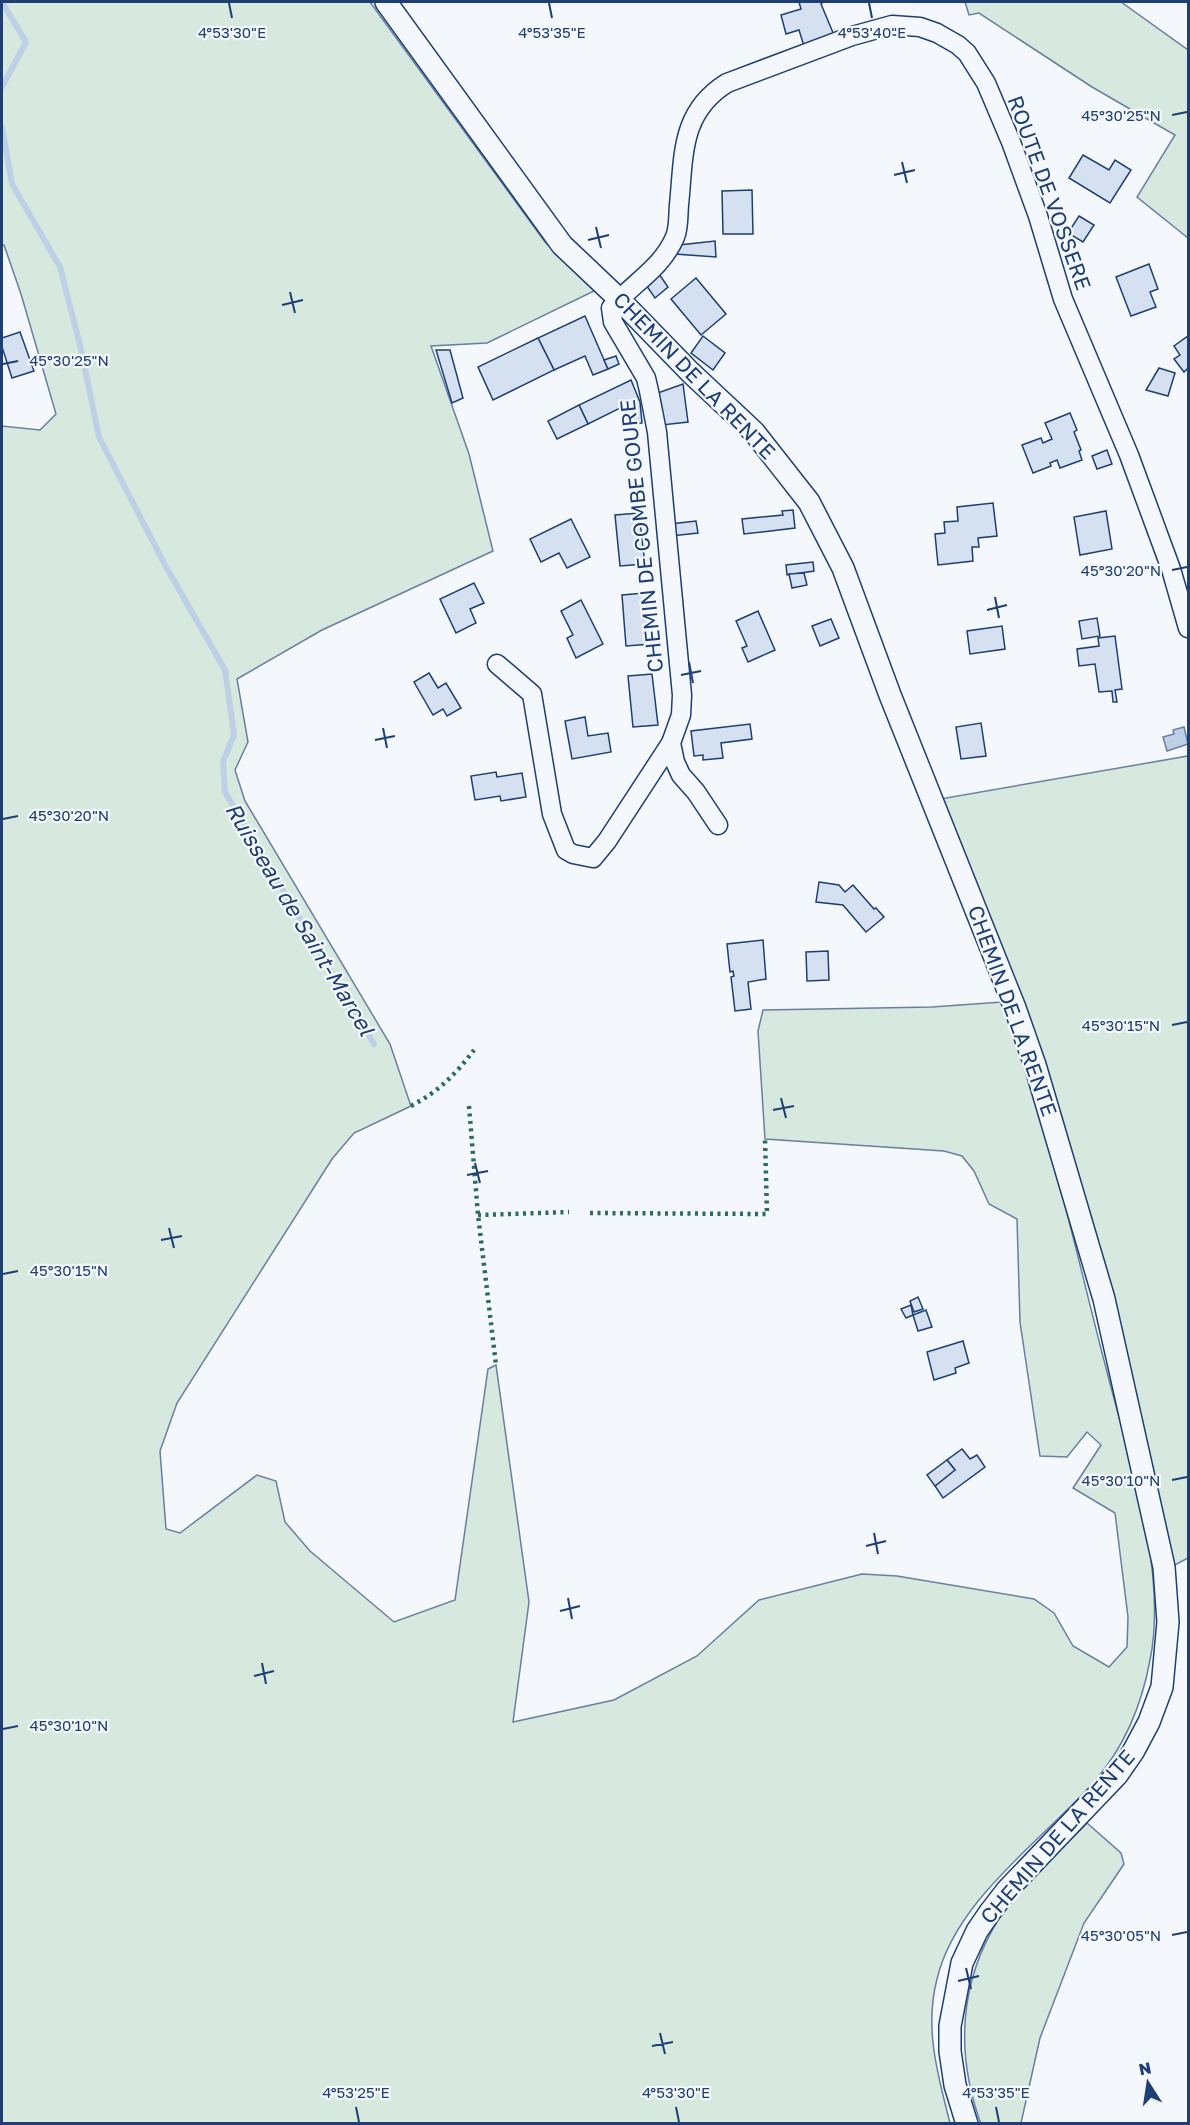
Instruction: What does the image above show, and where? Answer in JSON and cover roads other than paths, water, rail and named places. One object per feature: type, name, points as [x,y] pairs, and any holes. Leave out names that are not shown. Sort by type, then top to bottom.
[{"type":"street","name":"CHEMIN DE LA RENTE","points":[[387,2],[562,245],[754,432],[809,502],[843,568],[890,695],[1015,1008],[1035,1065],[1104,1299],[1164,1567],[1168,1622],[1167,1652],[1161,1687],[1149,1722],[1133,1752],[1117,1775],[1007,1890],[977,1931],[962,1963],[950,2026],[950,2051],[955,2085],[967,2124]]},
{"type":"street","name":"ROUTE DE VOSSERE","points":[[619,299],[638,284],[667,254],[676,234],[688,130],[694,115],[713,91],[727,83],[875,28],[892,25],[920,27],[946,38],[967,53],[978,69],[1011,142],[1038,216],[1063,299],[1129,455],[1171,569],[1188,628]]},
{"type":"street","name":"CHEMIN DE COMBE GOURE","points":[[497,664],[532,694],[552,814],[566,850],[573,854],[593,858],[607,841],[671,743],[681,715],[682,695],[657,432],[646,378],[613,322],[611,308],[619,299]]},
{"type":"street","points":[[671,743],[675,762],[681,775],[696,792],[718,825]]},
{"type":"water","points":[[1184,727],[1188,744],[1167,751],[1163,737],[1174,734],[1173,730]]},
{"type":"waterway","name":"Ruisseau de Saint-Marcel","points":[[2,2],[26,42],[2,87]]},
{"type":"waterway","name":"Ruisseau de Saint-Marcel","points":[[2,127],[12,184],[60,267],[80,345],[99,437],[165,565],[225,670],[234,735],[223,762],[225,792],[374,1044]]}]
